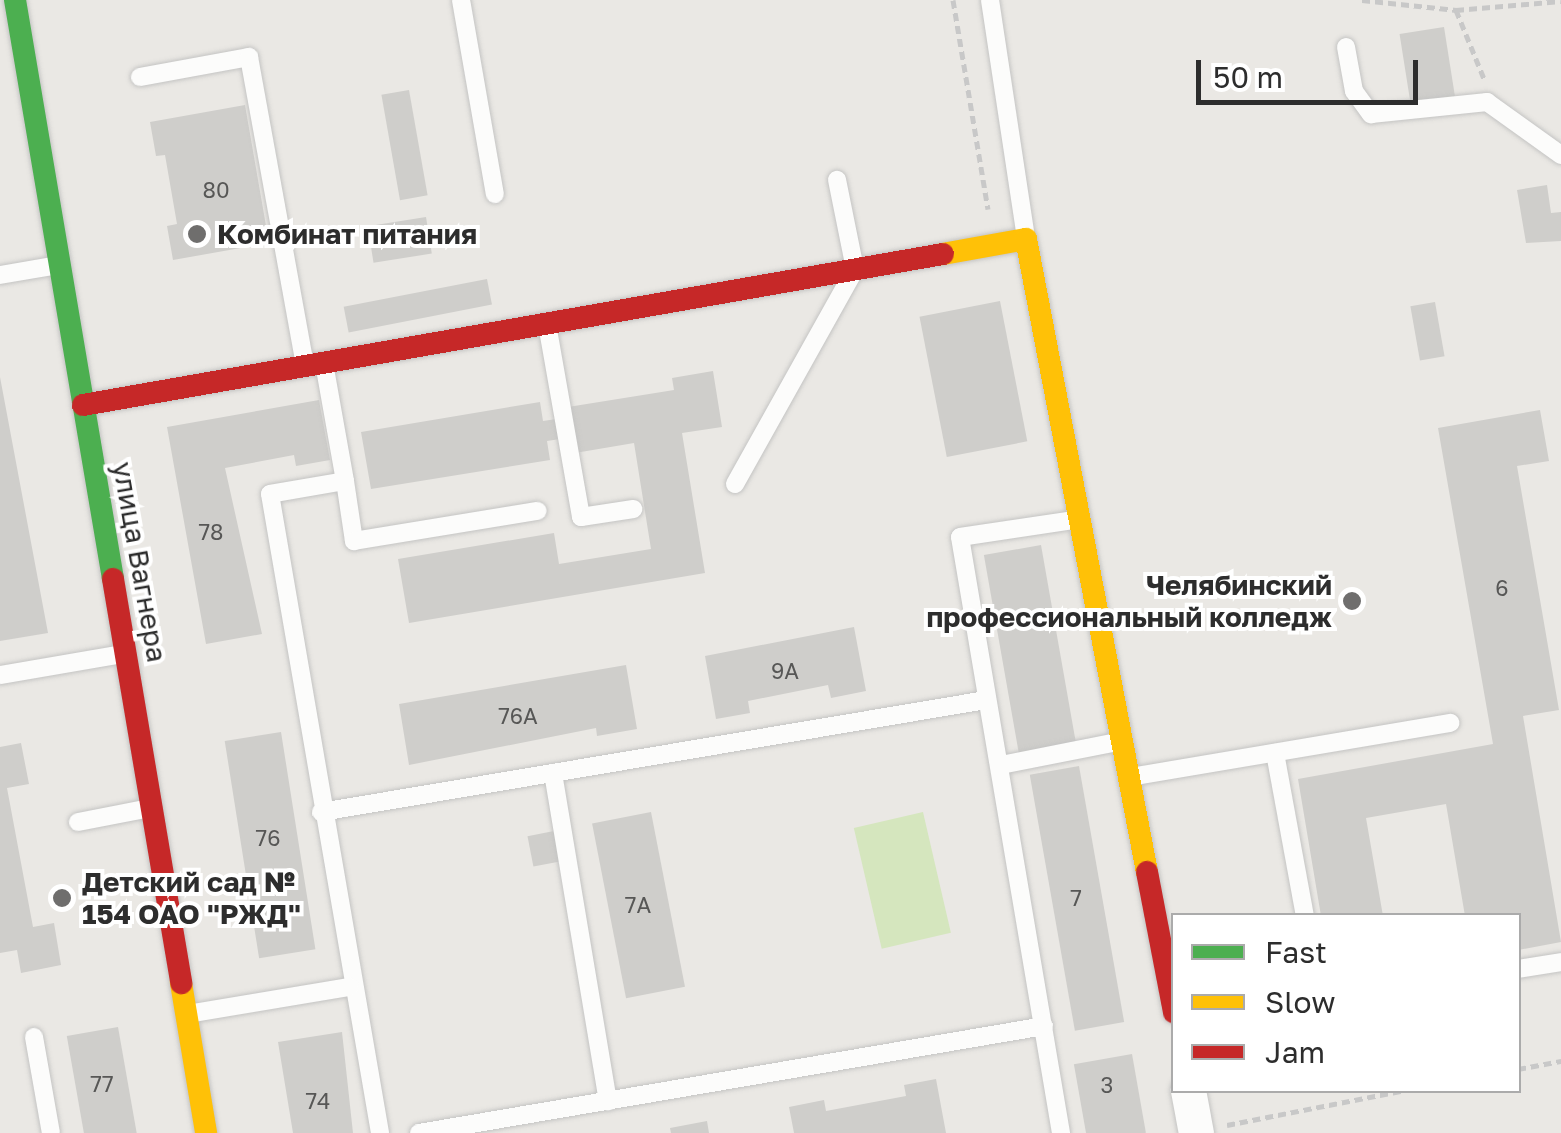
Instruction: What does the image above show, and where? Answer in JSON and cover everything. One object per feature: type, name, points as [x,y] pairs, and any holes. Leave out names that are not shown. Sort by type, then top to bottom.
[{"type":"street","name":"улица Вагнера","points":[[15,0],[206,1133]]},
{"type":"street","points":[[83,405],[1026,239],[1171,996]]},
{"type":"street","points":[[1189,1093],[1196,1132]]},
{"type":"lane","points":[[461,0],[495,194]]},
{"type":"lane","points":[[990,0],[1026,239]]},
{"type":"lane","points":[[1346,47],[1354,91],[1371,114],[1487,102],[1561,155]]},
{"type":"lane","points":[[140,77],[249,57],[314,364],[345,481],[354,542],[538,512]]},
{"type":"lane","points":[[736,484],[855,270],[837,180]]},
{"type":"lane","points":[[0,275],[60,265]]},
{"type":"lane","points":[[547,324],[581,517],[634,510]]},
{"type":"lane","points":[[345,481],[270,494],[350,987],[380,1133]]},
{"type":"lane","points":[[1061,1133],[960,537],[1080,519]]},
{"type":"lane","points":[[0,675],[125,654]]},
{"type":"lane","points":[[321,812],[986,700]]},
{"type":"lane","points":[[1129,777],[1450,723]]},
{"type":"lane","points":[[1001,765],[1122,741]]},
{"type":"lane","points":[[1275,753],[1304,913]]},
{"type":"lane","points":[[553,773],[608,1102]]},
{"type":"lane","points":[[78,822],[151,808]]},
{"type":"lane","points":[[1521,969],[1561,962]]},
{"type":"lane","points":[[186,1014],[350,987]]},
{"type":"lane","points":[[419,1133],[1044,1026]]},
{"type":"lane","points":[[34,1037],[51,1133]]},
{"type":"path","points":[[953,0],[994,245]]},
{"type":"path","points":[[1362,0],[1456,10],[1561,0]]},
{"type":"path","points":[[1456,10],[1489,90]]},
{"type":"path","points":[[1521,1068],[1561,1061]]},
{"type":"path","points":[[1196,1132],[1391,1093]]},
{"type":"green space","points":[[923,812],[951,933],[882,949],[854,828]]},
{"type":"building","points":[[1444,27],[1455,96],[1411,103],[1400,34]]},
{"type":"building","points":[[409,90],[428,195],[400,200],[381,95]]},
{"type":"building","points":[[245,105],[269,243],[173,260],[167,226],[177,224],[165,155],[156,156],[150,122]]},
{"type":"building","points":[[1547,185],[1551,213],[1561,212],[1561,241],[1526,243],[1517,190]]},
{"type":"building","points":[[426,217],[432,254],[374,263],[368,226]]},
{"type":"building","points":[[487,279],[492,305],[349,332],[344,307]]},
{"type":"building","points":[[1000,301],[1027,441],[947,457],[920,317]]},
{"type":"building","points":[[1435,302],[1445,356],[1420,361],[1410,306]]},
{"type":"building","points":[[713,371],[722,427],[682,433],[705,573],[409,623],[398,559],[554,533],[559,564],[651,549],[634,443],[575,453],[573,437],[547,441],[550,460],[371,489],[361,432],[540,402],[543,421],[570,417],[568,407],[674,390],[672,378]]},
{"type":"building","points":[[0,377],[48,633],[0,641]]},
{"type":"building","points":[[319,400],[330,460],[296,466],[294,455],[225,468],[262,634],[206,644],[167,427]]},
{"type":"building","points":[[1540,410],[1549,461],[1517,466],[1559,710],[1523,716],[1561,942],[1521,949],[1521,913],[1464,913],[1446,804],[1366,818],[1382,913],[1320,913],[1298,779],[1493,744],[1438,428]]},
{"type":"building","points":[[1041,545],[1077,748],[1020,758],[984,555]]},
{"type":"building","points":[[854,627],[866,691],[831,698],[828,685],[748,701],[750,713],[716,719],[705,656]]},
{"type":"building","points":[[626,665],[637,729],[597,736],[596,728],[409,765],[399,704]]},
{"type":"building","points":[[281,732],[315,949],[259,958],[225,741]]},
{"type":"building","points":[[21,743],[29,784],[7,788],[33,927],[54,923],[61,965],[21,973],[17,950],[0,953],[0,747]]},
{"type":"building","points":[[1079,766],[1124,1022],[1075,1031],[1030,775]]},
{"type":"building","points":[[651,812],[685,987],[626,998],[592,823]]},
{"type":"building","points":[[554,831],[560,861],[533,867],[527,836]]},
{"type":"building","points":[[118,1027],[137,1133],[84,1133],[67,1036]]},
{"type":"building","points":[[342,1032],[353,1133],[293,1133],[278,1042]]},
{"type":"building","points":[[1132,1054],[1146,1133],[1086,1133],[1074,1064]]},
{"type":"building","points":[[936,1079],[946,1133],[794,1133],[789,1107],[824,1100],[826,1111],[906,1096],[904,1085]]},
{"type":"building","points":[[707,1121],[709,1133],[671,1133],[670,1128]]},
{"type":"traffic: fast","points":[[15,0],[113,579]]},
{"type":"traffic: slow","points":[[943,254],[1026,239],[1147,872]]},
{"type":"traffic: slow","points":[[181,983],[206,1133]]},
{"type":"traffic: jam","points":[[83,405],[943,254]]},
{"type":"traffic: jam","points":[[113,579],[181,983]]},
{"type":"traffic: jam","points":[[1147,872],[1171,996]]},
{"type":"place","name":"Комбинат питания","points":[[197,234]]},
{"type":"place","name":"Челябинский профессиональный колледж","points":[[1352,601]]},
{"type":"place","name":"Детский сад № 154 ОАО \"РЖД\"","points":[[62,898]]}]
